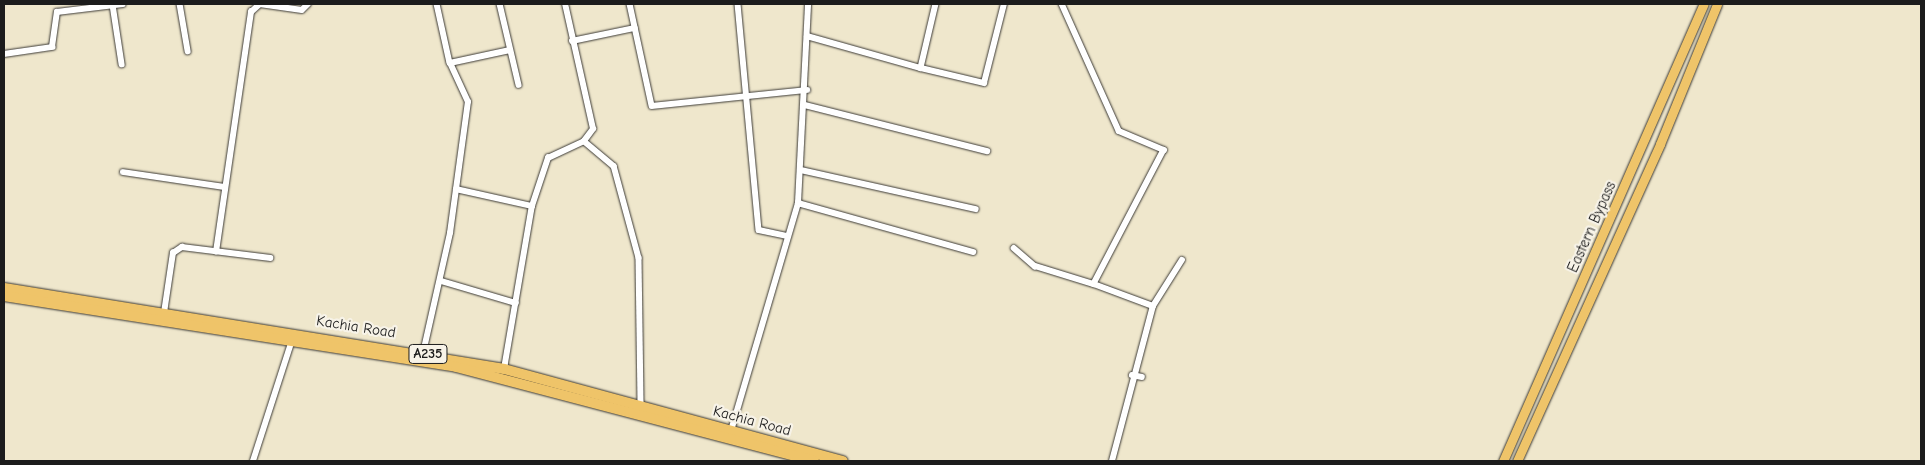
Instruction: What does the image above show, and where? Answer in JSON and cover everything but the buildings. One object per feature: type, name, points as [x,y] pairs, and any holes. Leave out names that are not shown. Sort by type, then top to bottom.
[{"type":"highway","name":"Kachia Road","points":[[4,288],[423,353],[504,369],[731,430],[814,461]]},
{"type":"highway","name":"Kachia Road","points":[[4,296],[292,340],[495,376],[773,446],[843,461]]},
{"type":"main road","name":"Eastern Bypass","points":[[1503,461],[1704,4]]},
{"type":"main road","name":"Eastern Bypass","points":[[1517,461],[1660,144],[1717,4]]},
{"type":"street","points":[[4,54],[52,47],[53,16],[84,6],[123,4]]},
{"type":"street","points":[[180,4],[188,51]]},
{"type":"street","points":[[216,252],[251,12],[260,4],[302,10],[308,4]]},
{"type":"street","points":[[423,353],[441,281],[456,189],[468,96],[455,82],[437,4]]},
{"type":"street","points":[[500,4],[518,84]]},
{"type":"street","points":[[504,369],[532,206],[550,155],[584,141],[593,129],[565,4]]},
{"type":"street","points":[[630,4],[652,106],[807,90]]},
{"type":"street","points":[[738,4],[759,230],[787,236]]},
{"type":"street","points":[[731,430],[798,203],[807,90],[808,4]]},
{"type":"street","points":[[921,68],[936,4]]},
{"type":"street","points":[[807,36],[921,68],[984,83],[1004,4]]},
{"type":"street","points":[[1062,4],[1119,131],[1164,150],[1094,284]]},
{"type":"street","points":[[113,5],[122,64]]},
{"type":"street","points":[[572,41],[635,28]]},
{"type":"street","points":[[450,63],[510,50]]},
{"type":"street","points":[[806,105],[987,151]]},
{"type":"street","points":[[584,141],[614,166],[640,264],[640,406]]},
{"type":"street","points":[[800,170],[976,209]]},
{"type":"street","points":[[123,172],[225,187]]},
{"type":"street","points":[[456,189],[532,206]]},
{"type":"street","points":[[798,203],[973,252]]},
{"type":"street","points":[[164,313],[173,253],[182,247],[270,258]]},
{"type":"street","points":[[1014,248],[1034,266],[1094,284],[1153,306]]},
{"type":"street","points":[[1112,461],[1132,375],[1153,306],[1182,260]]},
{"type":"street","points":[[441,281],[516,303]]},
{"type":"street","points":[[253,461],[292,340]]},
{"type":"street","points":[[1132,375],[1142,377]]}]
